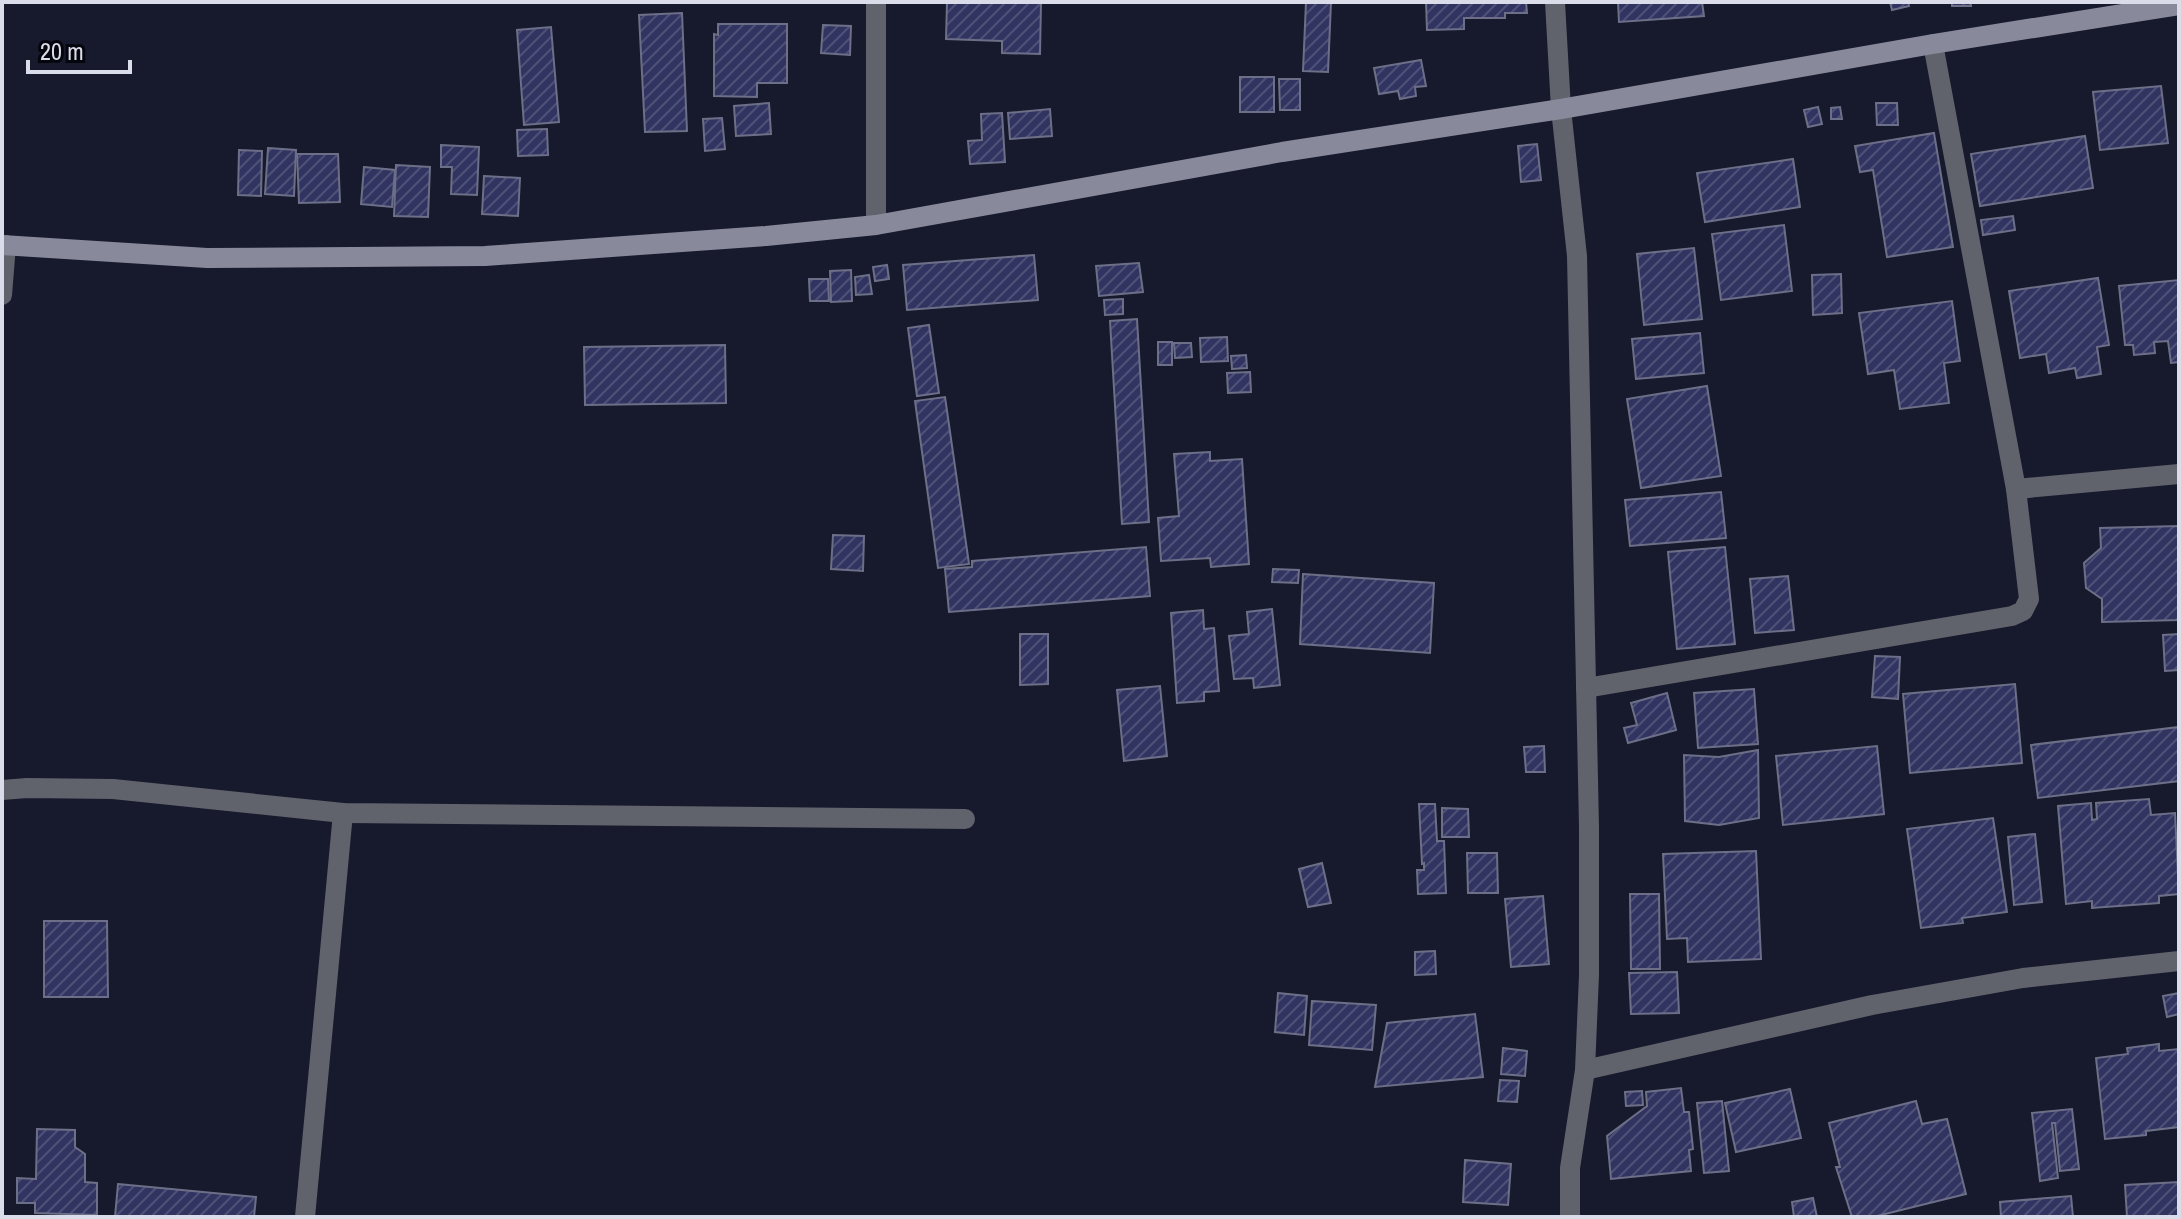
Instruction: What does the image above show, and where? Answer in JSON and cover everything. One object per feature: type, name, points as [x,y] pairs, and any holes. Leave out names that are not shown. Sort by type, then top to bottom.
[{"type":"main road","points":[[4,245],[207,258],[485,256],[876,225],[1282,152],[1561,109],[2179,5]]},
{"type":"street","points":[[876,2],[876,225]]},
{"type":"street","points":[[1555,2],[1561,109],[1577,256],[1586,688],[1589,975],[1585,1070],[1570,1168],[1570,1217]]},
{"type":"street","points":[[1586,688],[2012,616],[2023,611],[2029,599],[2016,489],[1933,44]]},
{"type":"street","points":[[2,295],[4,245]]},
{"type":"street","points":[[2016,489],[2179,474]]},
{"type":"street","points":[[2,790],[113,789],[343,813],[965,819]]},
{"type":"street","points":[[305,1217],[343,813]]},
{"type":"street","points":[[1585,1070],[1887,1002],[2023,978],[2179,961]]},
{"type":"building","points":[[947,2],[1041,2],[1040,54],[1002,53],[1002,41],[946,39]]},
{"type":"building","points":[[1306,2],[1331,2],[1328,72],[1303,71]]},
{"type":"building","points":[[1426,2],[1526,2],[1527,13],[1505,13],[1505,18],[1464,18],[1464,29],[1427,30]]},
{"type":"building","points":[[1618,2],[1702,2],[1704,16],[1619,22]]},
{"type":"building","points":[[1890,2],[1908,2],[1909,6],[1892,10]]},
{"type":"building","points":[[1952,2],[1970,2],[1971,6],[1952,6]]},
{"type":"building","points":[[682,13],[687,131],[645,132],[639,15]]},
{"type":"building","points":[[718,24],[787,24],[787,83],[757,83],[757,97],[714,96],[714,34],[718,35]]},
{"type":"building","points":[[823,25],[851,26],[850,55],[821,53]]},
{"type":"building","points":[[551,27],[559,122],[524,125],[517,30]]},
{"type":"building","points":[[1421,60],[1426,86],[1415,87],[1416,96],[1400,99],[1398,91],[1379,94],[1374,68]]},
{"type":"building","points":[[1240,77],[1274,77],[1274,112],[1240,112]]},
{"type":"building","points":[[1279,79],[1300,79],[1300,110],[1280,110]]},
{"type":"building","points":[[2161,86],[2168,143],[2100,150],[2093,92]]},
{"type":"building","points":[[769,103],[771,134],[736,136],[734,106]]},
{"type":"building","points":[[1876,103],[1897,103],[1898,125],[1877,125]]},
{"type":"building","points":[[1818,107],[1822,124],[1808,127],[1804,110]]},
{"type":"building","points":[[1840,107],[1842,119],[1831,119],[1831,108]]},
{"type":"building","points":[[1050,109],[1052,136],[1010,139],[1008,113]]},
{"type":"building","points":[[1002,113],[1005,162],[970,164],[968,141],[982,140],[981,114]]},
{"type":"building","points":[[722,118],[725,149],[705,151],[703,119]]},
{"type":"building","points":[[547,129],[548,155],[518,156],[517,130]]},
{"type":"building","points":[[1934,133],[1953,247],[1887,257],[1873,170],[1860,172],[1855,146]]},
{"type":"building","points":[[2085,136],[2093,188],[1980,206],[1971,154]]},
{"type":"building","points":[[1537,144],[1541,180],[1521,182],[1518,146]]},
{"type":"building","points":[[441,145],[479,147],[477,195],[451,194],[452,167],[441,167]]},
{"type":"building","points":[[268,148],[296,150],[294,196],[265,194]]},
{"type":"building","points":[[239,150],[262,151],[261,196],[238,195]]},
{"type":"building","points":[[297,154],[338,154],[340,202],[299,203]]},
{"type":"building","points":[[1793,159],[1800,207],[1705,222],[1697,173]]},
{"type":"building","points":[[396,165],[430,167],[428,217],[394,216]]},
{"type":"building","points":[[364,167],[395,170],[392,207],[361,204]]},
{"type":"building","points":[[484,176],[520,178],[518,216],[482,214]]},
{"type":"building","points":[[2013,216],[2015,230],[1983,235],[1981,220]]},
{"type":"building","points":[[1784,225],[1792,291],[1721,300],[1712,234]]},
{"type":"building","points":[[1694,248],[1702,319],[1644,325],[1637,254]]},
{"type":"building","points":[[1034,255],[1038,300],[907,310],[903,265]]},
{"type":"building","points":[[1139,263],[1143,292],[1099,296],[1096,266]]},
{"type":"building","points":[[887,265],[889,279],[875,281],[873,267]]},
{"type":"building","points":[[851,270],[852,301],[831,302],[830,271]]},
{"type":"building","points":[[1841,274],[1842,313],[1813,315],[1812,275]]},
{"type":"building","points":[[869,275],[872,294],[856,295],[855,277]]},
{"type":"building","points":[[2098,278],[2109,345],[2097,347],[2101,374],[2077,378],[2075,368],[2049,373],[2046,354],[2020,358],[2009,291]]},
{"type":"building","points":[[809,279],[828,279],[829,301],[810,301]]},
{"type":"building","points":[[2179,280],[2179,362],[2171,363],[2168,341],[2154,342],[2155,353],[2134,355],[2133,345],[2125,345],[2119,286]]},
{"type":"building","points":[[1123,299],[1123,314],[1105,315],[1104,300]]},
{"type":"building","points":[[1952,301],[1960,361],[1944,363],[1949,403],[1900,409],[1894,370],[1868,374],[1859,313]]},
{"type":"building","points":[[1137,319],[1149,522],[1122,524],[1110,321]]},
{"type":"building","points":[[929,325],[939,393],[917,396],[908,328]]},
{"type":"building","points":[[1700,333],[1704,373],[1636,379],[1632,339]]},
{"type":"building","points":[[1227,337],[1228,361],[1201,362],[1200,338]]},
{"type":"building","points":[[1158,342],[1172,342],[1172,365],[1158,365]]},
{"type":"building","points":[[1174,343],[1191,343],[1192,357],[1175,358]]},
{"type":"building","points":[[725,345],[726,403],[585,405],[584,347]]},
{"type":"building","points":[[1246,355],[1247,368],[1232,369],[1231,356]]},
{"type":"building","points":[[1250,372],[1251,392],[1228,393],[1227,373]]},
{"type":"building","points":[[1707,386],[1721,476],[1641,488],[1627,399]]},
{"type":"building","points":[[945,397],[969,564],[938,568],[915,401]]},
{"type":"building","points":[[1210,452],[1210,461],[1242,459],[1249,564],[1211,567],[1210,558],[1161,561],[1158,518],[1179,516],[1174,454]]},
{"type":"building","points":[[1721,492],[1726,538],[1630,546],[1625,500]]},
{"type":"building","points":[[2179,526],[2179,620],[2102,622],[2102,599],[2086,588],[2084,563],[2101,548],[2100,528]]},
{"type":"building","points":[[833,535],[864,536],[863,571],[831,569]]},
{"type":"building","points":[[1146,547],[1150,596],[949,612],[945,569],[972,567],[972,561]]},
{"type":"building","points":[[1725,547],[1735,644],[1677,649],[1668,552]]},
{"type":"building","points":[[1273,569],[1299,570],[1298,583],[1272,582]]},
{"type":"building","points":[[1303,574],[1434,583],[1430,653],[1300,644]]},
{"type":"building","points":[[1788,576],[1794,630],[1755,633],[1750,579]]},
{"type":"building","points":[[1272,609],[1280,685],[1254,688],[1253,678],[1234,679],[1229,636],[1249,634],[1247,612]]},
{"type":"building","points":[[1203,610],[1204,629],[1214,628],[1219,691],[1204,692],[1204,701],[1177,703],[1171,613]]},
{"type":"building","points":[[1020,634],[1048,634],[1048,684],[1020,685]]},
{"type":"building","points":[[2179,634],[2179,670],[2165,671],[2163,635]]},
{"type":"building","points":[[1875,656],[1900,657],[1898,699],[1872,697]]},
{"type":"building","points":[[2015,684],[2022,763],[1910,773],[1903,694]]},
{"type":"building","points":[[1160,686],[1167,756],[1124,761],[1117,690]]},
{"type":"building","points":[[1754,689],[1758,744],[1698,748],[1694,693]]},
{"type":"building","points":[[1667,693],[1676,730],[1628,743],[1624,728],[1637,725],[1631,703]]},
{"type":"building","points":[[2179,727],[2179,781],[2038,798],[2031,745]]},
{"type":"building","points":[[1544,746],[1545,772],[1526,772],[1524,747]]},
{"type":"building","points":[[1877,746],[1884,814],[1783,825],[1776,756]]},
{"type":"building","points":[[1758,750],[1759,818],[1719,825],[1685,821],[1684,755],[1719,757]]},
{"type":"building","points":[[2149,799],[2151,815],[2175,813],[2179,894],[2159,896],[2159,903],[2092,908],[2092,901],[2066,904],[2058,806],[2091,803],[2092,820],[2097,819],[2096,803]]},
{"type":"building","points":[[1419,804],[1435,804],[1437,841],[1444,841],[1446,893],[1418,894],[1417,870],[1424,870]]},
{"type":"building","points":[[1442,808],[1468,809],[1469,837],[1442,837]]},
{"type":"building","points":[[1993,818],[2007,912],[1962,918],[1963,923],[1921,928],[1907,829]]},
{"type":"building","points":[[2035,834],[2042,902],[2014,905],[2008,837]]},
{"type":"building","points":[[1756,851],[1761,959],[1688,962],[1687,938],[1667,939],[1663,854]]},
{"type":"building","points":[[1467,853],[1497,853],[1498,893],[1468,893]]},
{"type":"building","points":[[1322,863],[1331,903],[1308,907],[1299,869]]},
{"type":"building","points":[[1630,894],[1659,894],[1660,969],[1631,969]]},
{"type":"building","points":[[1543,896],[1549,964],[1511,967],[1505,899]]},
{"type":"building","points":[[44,921],[107,921],[108,997],[44,997]]},
{"type":"building","points":[[1435,951],[1436,974],[1415,975],[1415,952]]},
{"type":"building","points":[[1677,972],[1679,1013],[1631,1014],[1629,973]]},
{"type":"building","points":[[1278,993],[1307,996],[1304,1035],[1275,1032]]},
{"type":"building","points":[[2179,993],[2179,1014],[2167,1017],[2163,996]]},
{"type":"building","points":[[1312,1001],[1376,1005],[1372,1050],[1309,1045]]},
{"type":"building","points":[[1475,1014],[1483,1077],[1375,1087],[1387,1023]]},
{"type":"building","points":[[2159,1044],[2159,1051],[2179,1049],[2179,1127],[2146,1131],[2146,1135],[2105,1139],[2096,1058],[2128,1054],[2127,1048]]},
{"type":"building","points":[[1503,1048],[1527,1051],[1525,1076],[1501,1074]]},
{"type":"building","points":[[1500,1080],[1519,1081],[1517,1102],[1498,1101]]},
{"type":"building","points":[[1681,1088],[1684,1112],[1689,1112],[1693,1149],[1689,1150],[1691,1171],[1611,1179],[1607,1136],[1647,1106],[1646,1092]]},
{"type":"building","points":[[1790,1089],[1801,1138],[1736,1152],[1725,1103]]},
{"type":"building","points":[[1642,1091],[1643,1105],[1626,1106],[1625,1092]]},
{"type":"building","points":[[1722,1101],[1729,1171],[1704,1173],[1697,1103]]},
{"type":"building","points":[[1916,1101],[1922,1124],[1947,1119],[1966,1194],[1873,1217],[1852,1217],[1836,1167],[1840,1167],[1829,1123]]},
{"type":"building","points":[[2072,1109],[2079,1169],[2060,1171],[2055,1123],[2052,1123],[2058,1178],[2040,1181],[2032,1113]]},
{"type":"building","points":[[37,1129],[75,1130],[75,1147],[85,1154],[85,1182],[97,1183],[97,1215],[35,1213],[35,1203],[17,1203],[17,1178],[36,1179]]},
{"type":"building","points":[[1465,1160],[1511,1164],[1508,1205],[1463,1202]]},
{"type":"building","points":[[2179,1182],[2179,1217],[2127,1217],[2125,1185]]},
{"type":"building","points":[[118,1184],[256,1197],[254,1217],[115,1217]]},
{"type":"building","points":[[2071,1196],[2073,1217],[2001,1217],[2000,1202]]},
{"type":"building","points":[[1813,1198],[1817,1217],[1794,1217],[1792,1202]]}]
